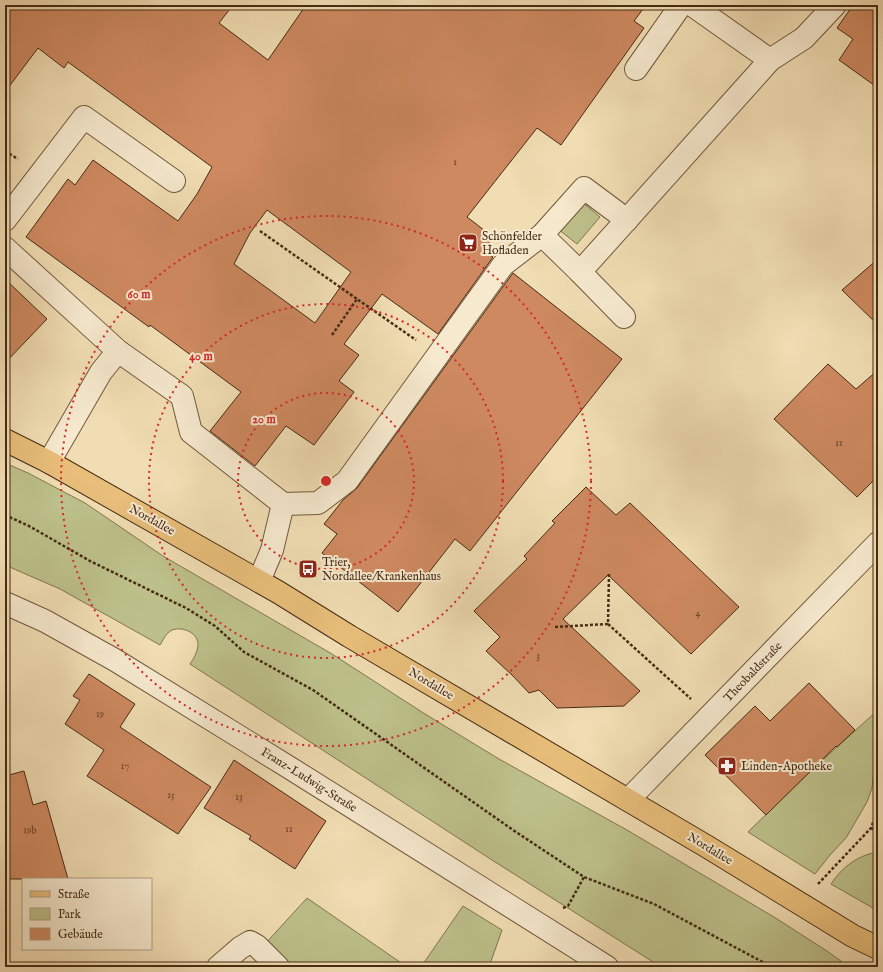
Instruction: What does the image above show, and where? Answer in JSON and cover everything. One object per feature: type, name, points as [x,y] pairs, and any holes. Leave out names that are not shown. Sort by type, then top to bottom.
[{"type":"main road","name":"Nordallee","points":[[5,440],[49,462],[259,581],[356,640],[706,846],[853,936],[878,948]]},
{"type":"main road","name":"Nordallee","points":[[853,936],[878,955]]},
{"type":"street","points":[[636,69],[681,5]]},
{"type":"street","points":[[692,5],[770,60]]},
{"type":"street","points":[[580,272],[770,60],[804,38],[835,5]]},
{"type":"street","points":[[5,220],[84,117],[174,181]]},
{"type":"street","points":[[5,248],[118,351],[182,396],[191,432],[283,504],[318,503],[347,481],[503,265],[542,235],[584,188],[627,220]]},
{"type":"street","points":[[542,235],[624,317]]},
{"type":"street","points":[[49,462],[101,372],[118,351]]},
{"type":"street","points":[[259,581],[272,550],[283,504]]},
{"type":"street","name":"Theobaldstraße","points":[[628,800],[878,543]]},
{"type":"street","name":"Franz-Ludwig-Straße","points":[[5,603],[45,621],[115,660],[297,772],[607,967]]},
{"type":"street","points":[[218,967],[240,948],[250,942],[257,946],[278,967]]},
{"type":"path","points":[[260,231],[438,355]]},
{"type":"path","points":[[332,335],[357,299]]},
{"type":"path","points":[[5,515],[29,526],[109,572],[186,608],[215,626],[244,652],[313,690],[584,877],[654,904],[772,967]]},
{"type":"path","points":[[608,624],[609,574]]},
{"type":"path","points":[[555,627],[608,624],[709,717]]},
{"type":"path","points":[[802,905],[828,872],[870,828],[878,809]]},
{"type":"path","points":[[870,828],[878,831]]},
{"type":"path","points":[[530,919],[568,906],[584,877]]},
{"type":"green space","points":[[581,201],[600,217],[577,244],[558,229]]},
{"type":"green space","points":[[5,463],[28,473],[85,503],[163,556],[332,654],[425,714],[499,759],[627,830],[774,917],[849,967],[661,967],[492,860],[190,664],[197,651],[198,641],[190,632],[181,629],[172,630],[166,635],[160,645],[60,589],[5,565]]},
{"type":"green space","points":[[878,710],[878,735],[872,788],[867,802],[846,838],[815,874],[748,832],[816,766]]},
{"type":"green space","points":[[878,852],[878,911],[831,884],[845,867],[857,859]]},
{"type":"green space","points":[[307,898],[407,967],[284,967],[265,944]]},
{"type":"green space","points":[[463,906],[502,930],[489,967],[421,967]]},
{"type":"building","points":[[5,5],[233,5],[219,23],[268,60],[306,5],[646,5],[634,21],[644,28],[561,145],[537,128],[467,217],[493,237],[484,250],[493,257],[438,334],[382,294],[344,344],[359,355],[339,381],[354,392],[314,445],[286,426],[255,466],[210,431],[241,392],[26,237],[68,179],[75,185],[93,160],[178,221],[197,194],[212,167],[68,62],[64,68],[38,48],[5,92]],"holes":[[[267,210],[351,272],[315,323],[234,264],[250,233]]]},
{"type":"building","points":[[853,5],[878,5],[878,88],[839,60],[853,39],[837,28]]},
{"type":"building","points":[[878,259],[878,325],[842,290]]},
{"type":"building","points":[[513,273],[622,359],[470,551],[455,539],[398,612],[322,553],[337,534],[324,524],[343,500],[357,488]]},
{"type":"building","points":[[5,279],[47,319],[5,363]]},
{"type":"building","points":[[828,364],[856,389],[878,370],[878,476],[857,497],[774,419]]},
{"type":"building","points":[[586,487],[616,515],[630,503],[739,607],[691,654],[608,575],[563,619],[640,691],[624,706],[557,708],[539,690],[529,693],[486,651],[500,637],[474,611],[527,559],[524,556],[555,523],[552,521]]},
{"type":"building","points":[[89,674],[135,704],[120,727],[211,787],[178,834],[87,776],[104,750],[65,724],[80,700],[73,696]]},
{"type":"building","points":[[809,683],[855,730],[837,747],[836,746],[766,815],[705,755],[755,706],[770,721]]},
{"type":"building","points":[[234,760],[326,821],[295,869],[249,839],[251,836],[204,808]]},
{"type":"building","points":[[24,771],[33,805],[46,801],[68,878],[5,879],[5,776]]},
{"type":"place","name":"Schönfelder Hofladen","points":[[468,243]]},
{"type":"place","name":"Trier, Nordallee/Krankenhaus","points":[[308,569]]},
{"type":"place","name":"Linden-Apotheke","points":[[727,766]]}]
